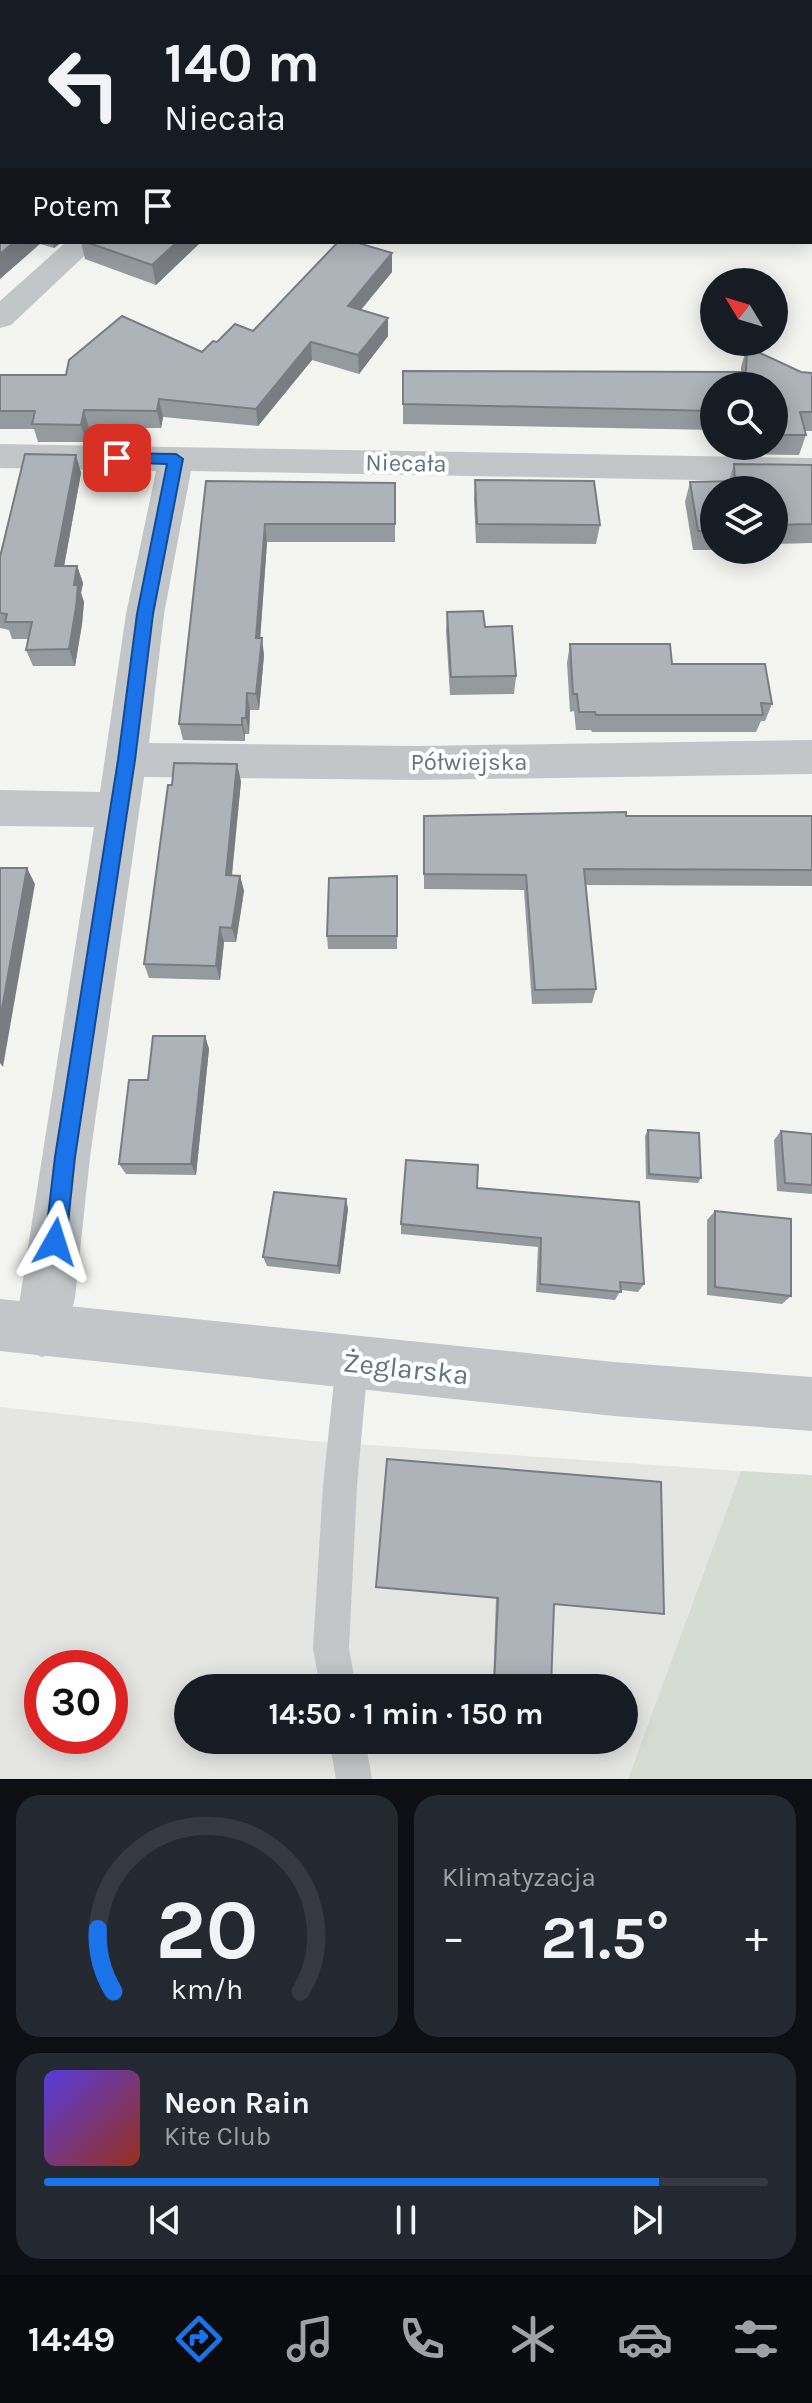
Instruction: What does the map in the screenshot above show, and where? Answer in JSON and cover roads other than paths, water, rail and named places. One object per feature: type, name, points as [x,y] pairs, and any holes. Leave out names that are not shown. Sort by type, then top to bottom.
[{"type":"street","points":[[0,318],[82,244]]},
{"type":"street","name":"Niecała","points":[[0,456],[812,470]]},
{"type":"street","points":[[21,1328],[49,1298],[65,1157],[126,760],[145,614],[176,459]]},
{"type":"street","name":"Półwiejska","points":[[126,760],[419,763],[812,757]]},
{"type":"street","points":[[0,808],[118,810]]},
{"type":"street","name":"Żeglarska","points":[[21,1328],[614,1389],[812,1404]]},
{"type":"lane","points":[[336,1674],[331,1648],[340,1486],[352,1363]]},
{"type":"lane","points":[[350,1754],[354,1779]]}]
